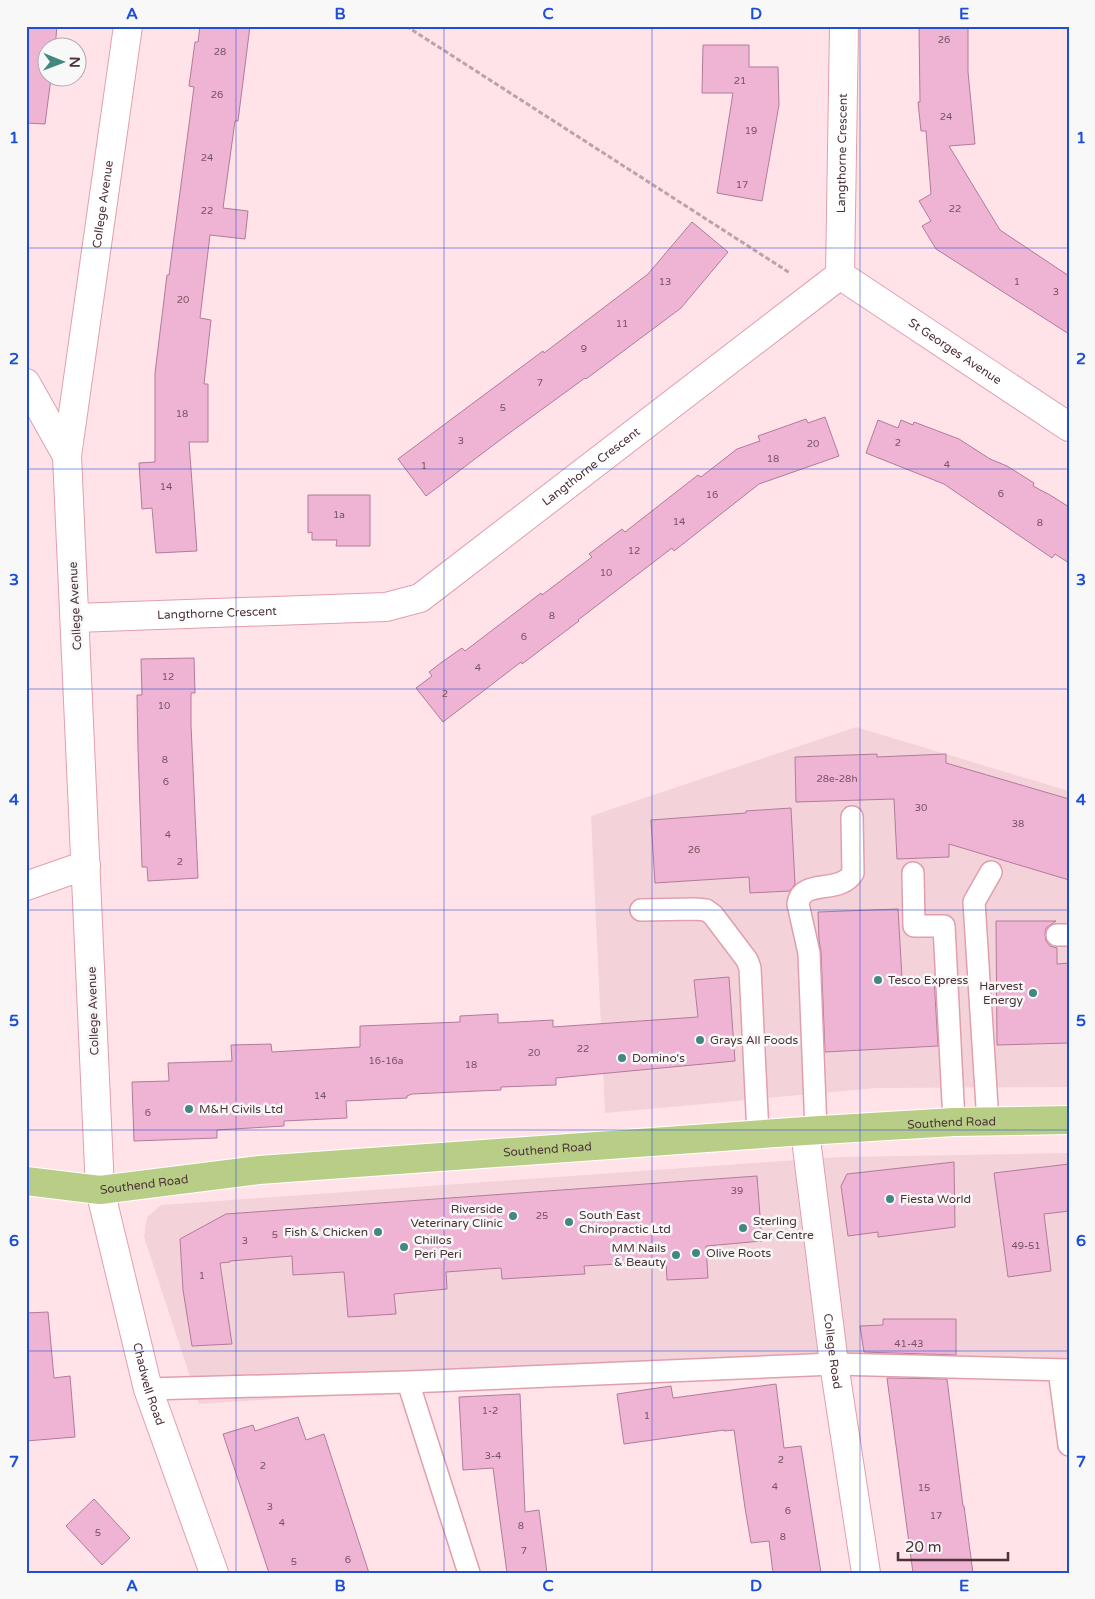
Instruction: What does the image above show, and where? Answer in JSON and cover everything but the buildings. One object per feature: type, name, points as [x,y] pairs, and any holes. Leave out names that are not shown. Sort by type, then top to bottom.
[{"type":"main road","name":"Southend Road","points":[[26,1180],[100,1190],[259,1170],[811,1130],[954,1122],[1069,1120]]},
{"type":"street","name":"College Avenue","points":[[100,1190],[76,618],[67,456],[128,26]]},
{"type":"street","name":"Langthorne Crescent","points":[[76,618],[386,607],[420,598],[840,276],[844,26]]},
{"type":"street","name":"St Georges Avenue","points":[[840,276],[1069,427]]},
{"type":"street","points":[[26,383],[67,456]]},
{"type":"street","points":[[26,886],[86,865]]},
{"type":"street","name":"College Road","points":[[811,1130],[834,1364],[866,1573]]},
{"type":"street","name":"Chadwell Road","points":[[100,1190],[148,1389],[214,1573]]},
{"type":"lane","points":[[811,1130],[809,953],[798,904],[799,897],[809,890],[844,883],[850,879],[853,873],[852,817]]},
{"type":"lane","points":[[988,1122],[990,1010],[986,937],[974,902],[992,872]]},
{"type":"lane","points":[[913,873],[914,926],[944,926],[954,1122]]},
{"type":"lane","points":[[641,910],[706,910],[713,915],[747,960],[750,968],[758,1134]]},
{"type":"lane","points":[[148,1389],[408,1382],[834,1364],[1064,1370],[1069,1445]]},
{"type":"lane","points":[[408,1382],[468,1573]]},
{"type":"path","points":[[406,26],[792,274],[840,276]]},
{"type":"shaded area","points":[[856,727],[1069,791],[1069,1087],[877,1088],[605,1113],[591,816]]},
{"type":"shaded area","points":[[1069,1153],[1069,1373],[805,1370],[402,1391],[199,1404],[144,1237],[147,1217],[161,1205],[840,1157]]},
{"type":"place","name":"Tesco Express","points":[[878,980]]},
{"type":"place","name":"Harvest Energy","points":[[1033,993]]},
{"type":"place","name":"Grays All Foods","points":[[700,1040]]},
{"type":"place","name":"Domino's","points":[[622,1058]]},
{"type":"place","name":"M&H Civils Ltd","points":[[189,1109]]},
{"type":"place","name":"Fiesta World","points":[[890,1199]]},
{"type":"place","name":"Riverside Veterinary Clinic","points":[[513,1216]]},
{"type":"place","name":"South East Chiropractic Ltd","points":[[569,1222]]},
{"type":"place","name":"Sterling Car Centre","points":[[743,1228]]},
{"type":"place","name":"Fish & Chicken","points":[[378,1232]]},
{"type":"place","name":"Chillos Peri Peri","points":[[404,1247]]},
{"type":"place","name":"Olive Roots","points":[[696,1253]]},
{"type":"place","name":"MM Nails & Beauty","points":[[676,1255]]}]
